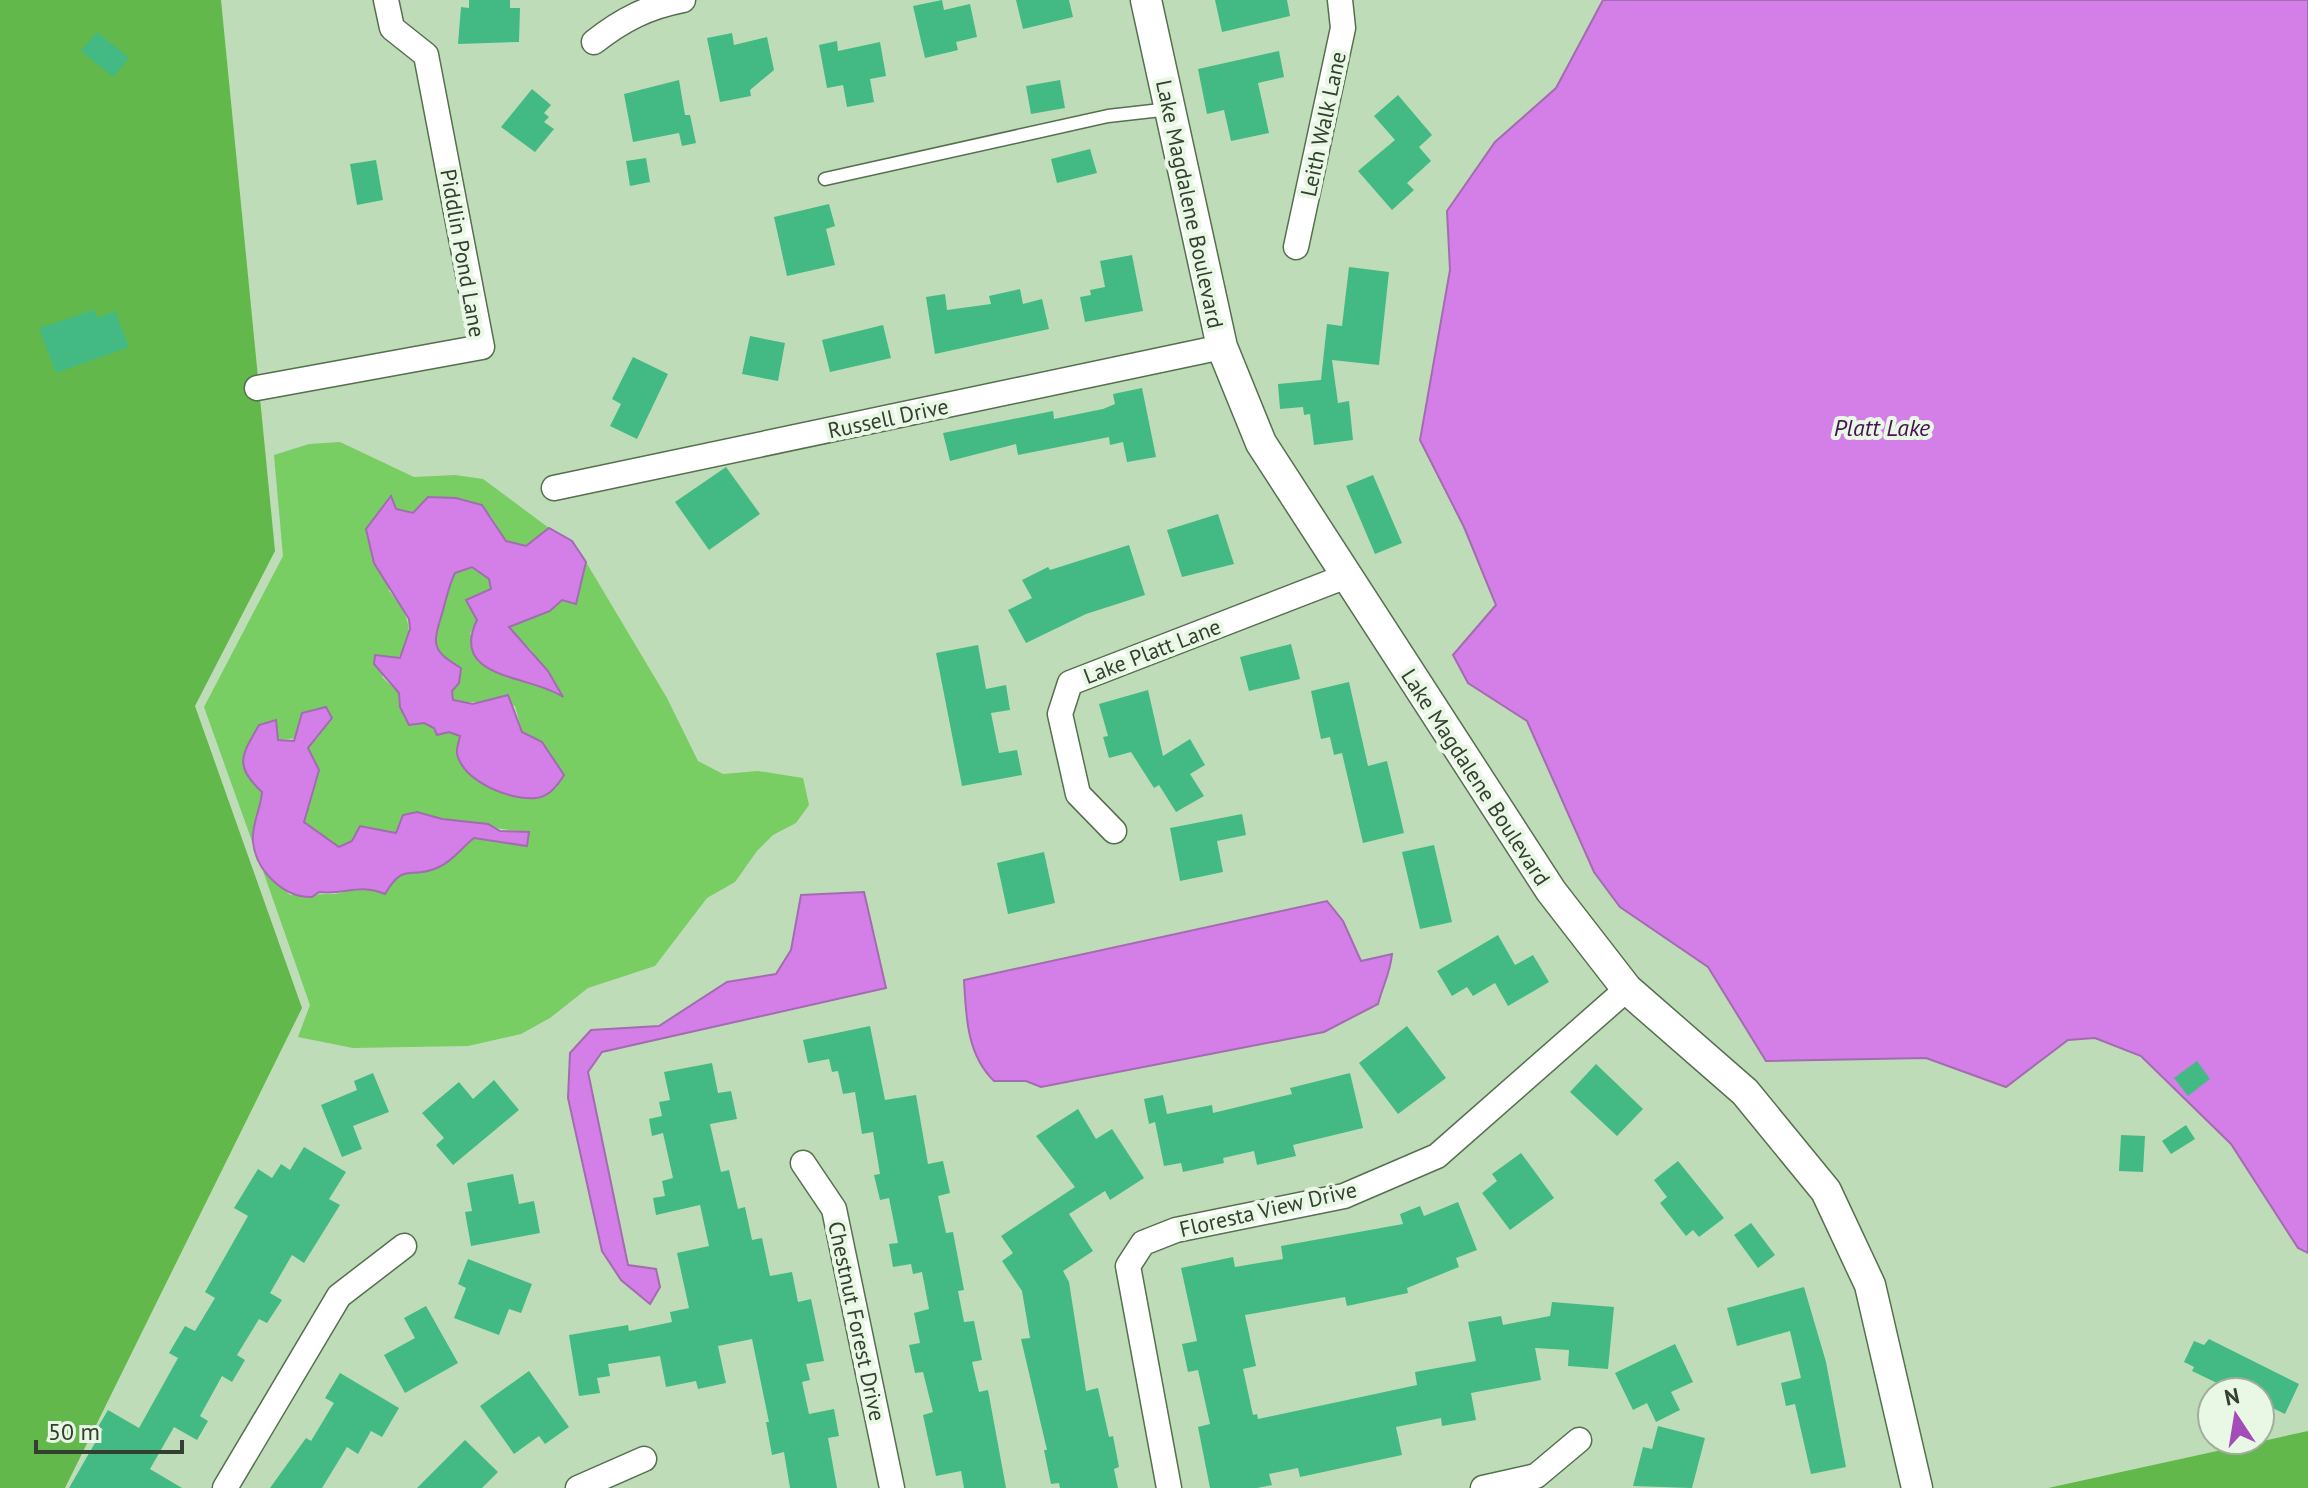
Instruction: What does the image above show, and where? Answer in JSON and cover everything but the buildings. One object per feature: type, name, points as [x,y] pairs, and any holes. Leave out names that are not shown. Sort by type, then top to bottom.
[{"type":"street","name":"Piddlin Pond Lane","points":[[257,388],[482,347],[426,55],[392,28],[386,0]]},
{"type":"street","points":[[594,42],[624,19],[657,5],[683,0]]},
{"type":"street","name":"Lake Magdalene Boulevard","points":[[1146,0],[1222,347],[1261,443],[1344,577],[1551,891],[1627,989],[1745,1092],[1826,1191],[1870,1285],[1917,1488]]},
{"type":"street","name":"Leith Walk Lane","points":[[1296,247],[1343,28],[1340,0]]},
{"type":"street","name":"Russell Drive","points":[[554,488],[1222,347]]},
{"type":"street","name":"Lake Platt Lane","points":[[1114,831],[1078,794],[1060,714],[1070,683],[1344,577]]},
{"type":"street","name":"Floresta View Drive","points":[[1169,1488],[1128,1266],[1143,1243],[1176,1230],[1344,1196],[1437,1156],[1627,989]]},
{"type":"street","name":"Chestnut Forest Drive","points":[[803,1163],[834,1209],[892,1488]]},
{"type":"street","points":[[225,1488],[339,1296],[404,1246]]},
{"type":"street","points":[[1483,1488],[1536,1476],[1579,1440]]},
{"type":"street","points":[[578,1488],[644,1459]]},
{"type":"lane","points":[[825,179],[1108,116],[1170,109]]},
{"type":"green space","points":[[0,0],[221,0],[275,551],[195,706],[302,1008],[65,1488],[0,1488]]},
{"type":"green space","points":[[340,442],[414,477],[455,475],[483,479],[549,528],[525,546],[506,541],[491,516],[413,513],[396,509],[389,591],[405,614],[408,635],[400,655],[382,677],[399,693],[400,707],[424,723],[460,736],[539,798],[557,787],[542,742],[522,732],[515,706],[452,700],[452,691],[459,683],[461,668],[440,652],[436,634],[455,573],[472,567],[489,579],[491,589],[466,600],[477,620],[470,634],[498,674],[549,687],[532,651],[508,626],[550,611],[562,600],[576,604],[586,562],[667,698],[698,761],[723,774],[758,771],[803,778],[809,805],[796,823],[773,835],[735,882],[707,898],[655,966],[588,988],[550,1018],[521,1034],[468,1046],[353,1048],[298,1037],[310,1005],[263,871],[290,895],[335,894],[366,887],[404,871],[437,868],[474,838],[527,846],[529,832],[473,825],[417,812],[396,833],[360,826],[352,841],[339,847],[303,822],[319,770],[308,748],[319,736],[277,740],[259,725],[243,760],[247,775],[262,792],[253,844],[204,707],[283,556],[274,455],[309,444]]},
{"type":"green space","points":[[2308,1431],[2308,1488],[2048,1488],[2196,1456],[2276,1456],[2276,1438]]},
{"type":"water","name":"Platt Lake","points":[[1603,0],[2308,0],[2308,1253],[2298,1248],[2231,1144],[2141,1056],[2095,1038],[2068,1040],[2006,1087],[1926,1058],[1766,1061],[1708,967],[1620,907],[1594,872],[1527,721],[1468,683],[1453,655],[1496,605],[1464,527],[1420,440],[1450,270],[1447,211],[1495,142],[1556,88]]},
{"type":"water","points":[[391,496],[396,509],[413,513],[428,497],[456,498],[482,505],[506,541],[526,546],[549,528],[572,541],[586,562],[576,604],[562,600],[550,611],[509,627],[548,671],[563,697],[498,673],[483,665],[474,654],[471,640],[477,620],[466,600],[491,589],[489,579],[472,567],[455,573],[436,635],[440,652],[461,668],[459,683],[452,691],[453,700],[473,704],[508,695],[522,732],[542,742],[564,775],[549,793],[536,798],[514,796],[478,781],[461,764],[457,754],[460,736],[449,732],[437,735],[434,728],[424,723],[409,725],[400,707],[399,693],[374,664],[375,655],[400,658],[410,629],[409,619],[374,563],[366,529]]},
{"type":"water","points":[[326,707],[332,718],[308,748],[319,770],[304,822],[339,847],[352,841],[360,826],[396,833],[403,815],[417,812],[442,819],[488,824],[500,831],[529,832],[527,846],[474,838],[444,864],[429,871],[398,877],[385,894],[359,889],[319,892],[312,897],[282,888],[266,872],[255,853],[253,829],[262,792],[247,775],[243,760],[259,725],[276,720],[278,740],[294,741],[302,713]]},
{"type":"water","points":[[864,892],[886,988],[602,1052],[588,1072],[628,1265],[656,1269],[660,1287],[650,1304],[621,1280],[602,1251],[568,1098],[570,1053],[591,1030],[659,1026],[727,982],[776,974],[791,950],[801,895]]},
{"type":"water","points":[[1327,901],[1343,921],[1361,961],[1392,954],[1378,1004],[1324,1032],[1041,1087],[1026,1081],[994,1081],[978,1059],[967,1021],[964,980]]}]
